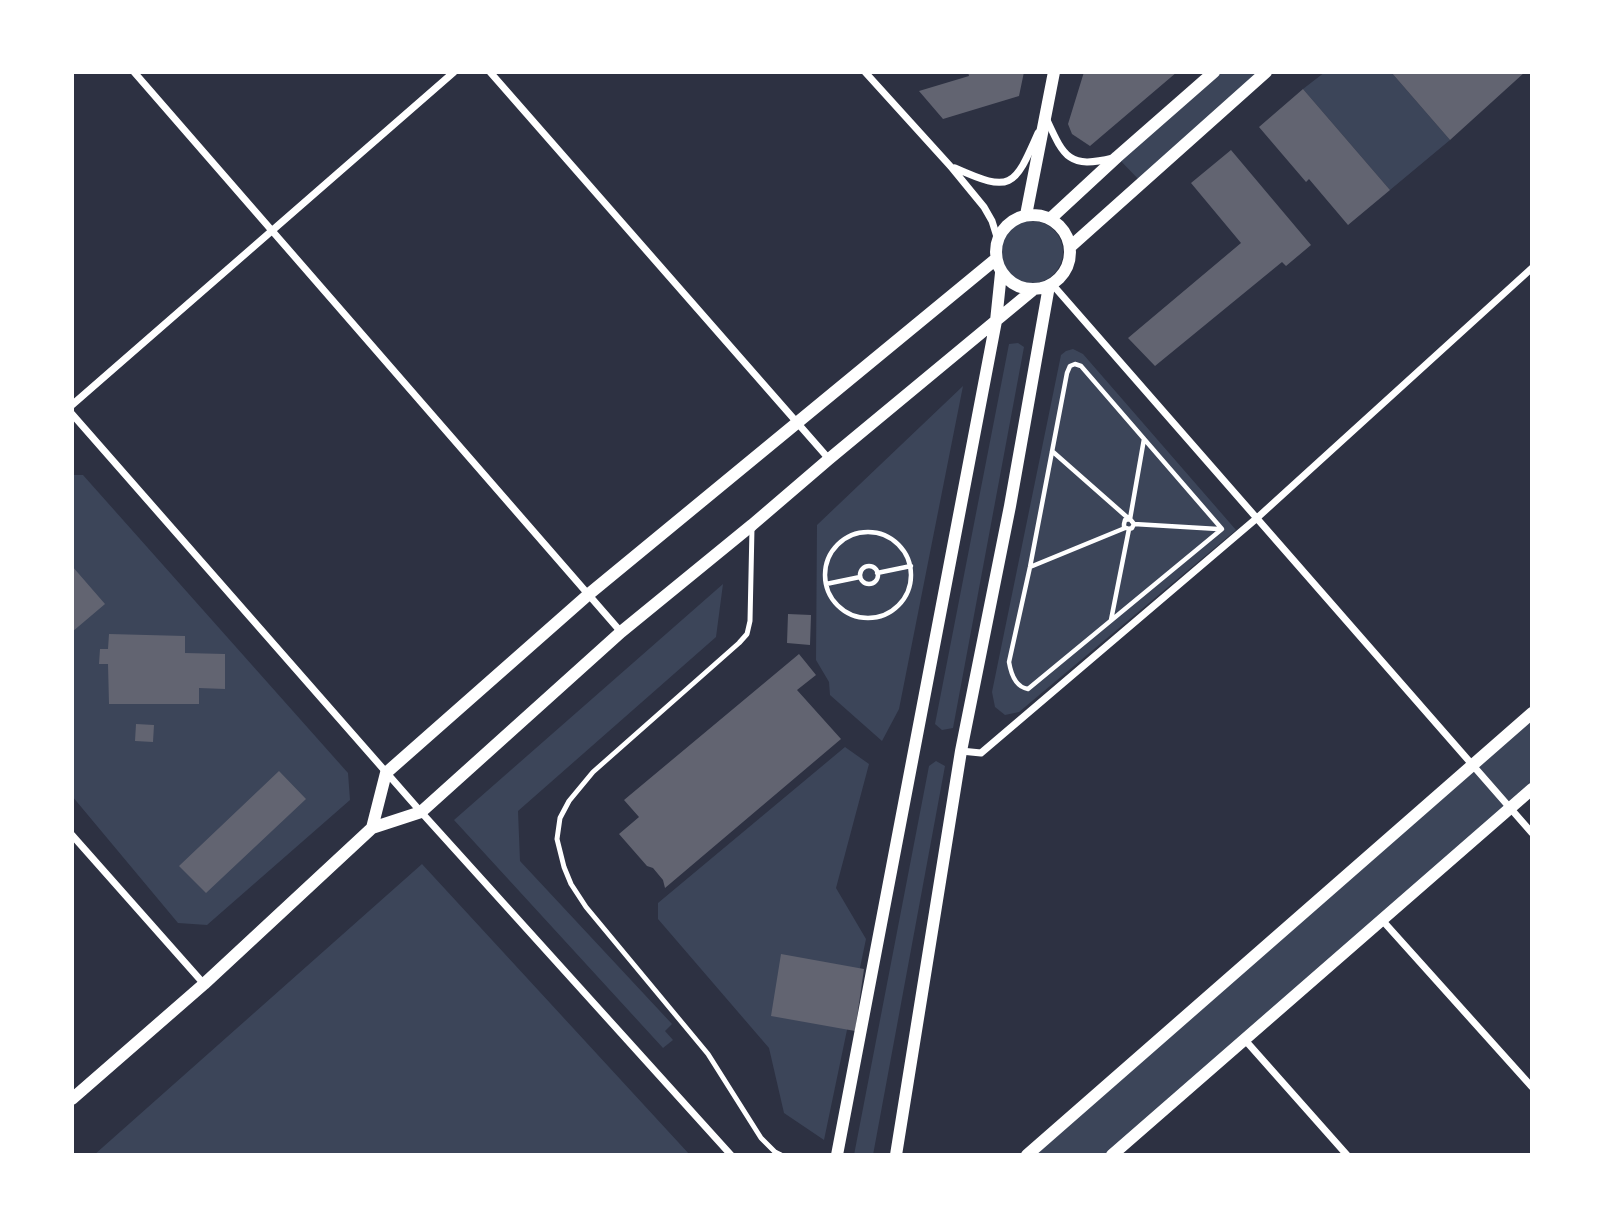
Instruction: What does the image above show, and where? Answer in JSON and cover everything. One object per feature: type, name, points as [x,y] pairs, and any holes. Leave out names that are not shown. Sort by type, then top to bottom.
[{"type":"street","points":[[134,72],[621,632]]},
{"type":"street","points":[[72,405],[454,72]]},
{"type":"street","points":[[490,72],[829,459]]},
{"type":"street","points":[[865,72],[985,207],[997,237],[996,259],[1001,273],[1021,288],[1033,290]]},
{"type":"street","points":[[1026,215],[1054,72]]},
{"type":"street","points":[[1050,219],[1214,72]]},
{"type":"street","points":[[1070,247],[1266,72]]},
{"type":"street","points":[[953,168],[992,183],[1005,182],[1016,177],[1045,117]]},
{"type":"street","points":[[1045,117],[1059,146],[1072,159],[1094,163],[1117,157]]},
{"type":"street","points":[[72,1099],[204,984],[372,828],[421,812],[621,632],[1033,290],[1051,285],[1063,274],[1069,261],[1070,247],[1065,233],[1050,219],[1039,215],[1026,215],[1012,220],[1002,231],[996,245]]},
{"type":"street","points":[[372,828],[386,773],[589,594],[996,259]]},
{"type":"street","points":[[961,751],[981,752],[1257,519],[1532,268]]},
{"type":"street","points":[[837,1155],[996,321],[1001,273]]},
{"type":"street","points":[[1051,285],[1532,833]]},
{"type":"street","points":[[896,1155],[961,751],[1051,285]]},
{"type":"street","points":[[72,414],[386,773],[731,1155]]},
{"type":"street","points":[[1027,1155],[1532,713]]},
{"type":"street","points":[[1112,1155],[1532,789]]},
{"type":"street","points":[[72,835],[204,984]]},
{"type":"street","points":[[1382,920],[1532,1087]]},
{"type":"street","points":[[1245,1040],[1347,1155]]},
{"type":"lane","points":[[752,525],[750,621],[747,634],[593,772],[569,801],[560,818],[557,839],[567,876],[586,907],[708,1054],[761,1138],[781,1155]]},
{"type":"path","points":[[1070,366],[1081,366],[1222,529],[1028,689],[1022,688],[1014,678],[1009,662],[1070,366]]},
{"type":"path","points":[[1111,621],[1127,529],[1124,524],[1129,519],[1144,439]]},
{"type":"path","points":[[1052,451],[1134,524],[1222,529]]},
{"type":"path","points":[[1030,567],[1132,528],[1134,524]]},
{"type":"path","points":[[872,531],[896,541],[906,552],[911,566],[912,579],[908,592],[891,612],[879,617],[852,615],[831,597],[826,584],[825,570],[835,546],[845,537],[858,533],[872,531]]},
{"type":"path","points":[[877,573],[911,566]]},
{"type":"path","points":[[865,567],[873,568],[877,573],[875,580],[868,584],[860,577],[865,567]]},
{"type":"path","points":[[826,584],[860,577]]},
{"type":"shaded area","points":[[1214,72],[1266,72],[1142,183],[1117,157]]},
{"type":"shaded area","points":[[1325,72],[1391,72],[1450,140],[1390,190],[1303,89]]},
{"type":"shaded area","points":[[1032,221],[1044,223],[1054,230],[1061,240],[1061,264],[1054,274],[1044,281],[1032,283],[1020,281],[1010,274],[1003,264],[1001,252],[1003,240],[1010,230],[1020,223]]},
{"type":"shaded area","points":[[1018,343],[1024,347],[953,728],[942,730],[935,724],[1009,344]]},
{"type":"shaded area","points":[[1073,349],[1083,354],[1236,530],[1019,712],[1005,715],[995,707],[992,692],[1061,355]]},
{"type":"shaded area","points":[[963,386],[899,709],[882,741],[830,695],[829,682],[816,660],[817,525]]},
{"type":"shaded area","points":[[72,475],[83,475],[348,773],[350,800],[207,925],[178,923],[72,796]]},
{"type":"shaded area","points":[[723,584],[716,637],[518,811],[520,861],[672,1024],[665,1031],[673,1040],[663,1048],[454,820]]},
{"type":"shaded area","points":[[1532,713],[1532,789],[1112,1155],[1027,1155]]},
{"type":"shaded area","points":[[845,747],[869,764],[836,888],[866,939],[824,1140],[784,1113],[769,1048],[658,919],[658,903]]},
{"type":"shaded area","points":[[936,761],[945,766],[873,1155],[854,1155],[929,766]]},
{"type":"shaded area","points":[[422,864],[690,1155],[94,1155]]},
{"type":"building","points":[[968,72],[1024,72],[1019,96],[943,119],[919,91],[969,76]]},
{"type":"building","points":[[1084,72],[1177,72],[1090,146],[1072,134],[1068,124]]},
{"type":"building","points":[[1391,72],[1525,72],[1450,140]]},
{"type":"building","points":[[1303,89],[1390,190],[1348,225],[1309,179],[1306,182],[1259,127]]},
{"type":"building","points":[[1231,150],[1311,245],[1286,266],[1282,262],[1155,366],[1128,338],[1241,243],[1191,183]]},
{"type":"building","points":[[72,566],[105,604],[72,632]]},
{"type":"building","points":[[788,614],[811,615],[810,645],[787,643]]},
{"type":"building","points":[[109,634],[185,636],[185,653],[225,654],[225,689],[199,688],[199,704],[109,704],[108,664],[99,664],[100,649],[108,649]]},
{"type":"building","points":[[799,654],[816,675],[797,690],[841,739],[665,888],[663,880],[653,868],[647,866],[619,834],[639,817],[624,800]]},
{"type":"building","points":[[136,724],[154,725],[153,742],[135,741]]},
{"type":"building","points":[[279,771],[306,799],[206,893],[179,866]]},
{"type":"building","points":[[781,954],[864,969],[855,1031],[771,1016]]}]
